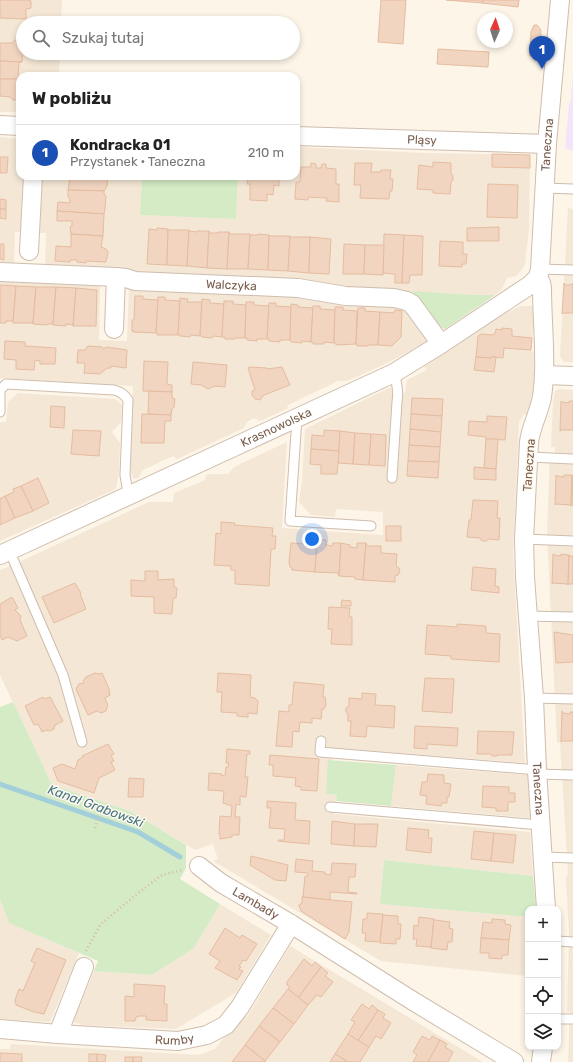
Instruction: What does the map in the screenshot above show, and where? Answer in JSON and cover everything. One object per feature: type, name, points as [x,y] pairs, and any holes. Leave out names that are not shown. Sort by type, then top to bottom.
[{"type":"street","name":"Taneczna","points":[[546,906],[537,772],[534,698],[527,616],[524,539],[530,436],[540,407],[544,375],[542,288],[539,273],[547,144],[560,0]]},
{"type":"street","points":[[0,125],[16,126]]},
{"type":"street","name":"Pląsy","points":[[300,136],[547,144]]},
{"type":"street","points":[[29,251],[33,180]]},
{"type":"street","name":"Walczyka","points":[[0,272],[116,277],[135,281],[298,288],[346,296],[401,299],[407,301],[415,308],[441,344]]},
{"type":"street","name":"Krasnowolska","points":[[5,553],[394,373],[525,289],[539,273]]},
{"type":"street","points":[[114,329],[116,277]]},
{"type":"street","points":[[544,375],[573,376]]},
{"type":"street","name":"Lambady","points":[[199,866],[221,883],[291,924],[413,1001],[514,1062]]},
{"type":"street","name":"Rumby","points":[[0,1029],[178,1041],[207,1035],[226,1025],[240,1007],[291,924]]},
{"type":"street","points":[[58,1034],[84,967]]},
{"type":"street","points":[[541,1062],[543,1050]]},
{"type":"lane","points":[[545,188],[573,189]]},
{"type":"lane","points":[[539,273],[573,270]]},
{"type":"lane","points":[[392,478],[397,402],[399,394],[394,373]]},
{"type":"lane","points":[[0,412],[0,390],[6,384],[114,390],[121,392],[128,400],[125,475],[126,487],[130,495]]},
{"type":"lane","points":[[297,418],[290,521],[371,526]]},
{"type":"lane","points":[[528,457],[573,459]]},
{"type":"lane","points":[[524,539],[573,541]]},
{"type":"lane","points":[[5,553],[64,675],[82,742]]},
{"type":"lane","points":[[527,616],[573,617]]},
{"type":"lane","points":[[534,698],[573,699]]},
{"type":"lane","points":[[321,741],[320,752],[573,775]]},
{"type":"lane","points":[[330,807],[541,825]]},
{"type":"lane","points":[[543,857],[573,858]]},
{"type":"lane","points":[[561,941],[573,942]]},
{"type":"lane","points":[[561,1018],[573,1019]]},
{"type":"path","points":[[95,828],[102,807]]},
{"type":"path","points":[[84,967],[84,956],[100,925],[162,875],[199,866]]},
{"type":"shaded area","points":[[0,0],[62,0],[61,16],[16,16],[16,60],[60,60],[59,72],[16,72],[16,112],[0,112]]},
{"type":"shaded area","points":[[573,73],[573,151],[565,148]]},
{"type":"shaded area","points":[[0,137],[16,139],[16,180],[23,180],[21,232],[15,232],[14,267],[0,266]]},
{"type":"shaded area","points":[[300,147],[424,153],[530,155],[529,228],[525,265],[517,276],[507,278],[502,289],[495,295],[472,295],[45,269],[46,233],[40,233],[42,180],[142,180],[140,215],[236,219],[238,180],[300,180]]},
{"type":"shaded area","points":[[568,208],[573,209],[573,362],[564,362],[560,356]]},
{"type":"shaded area","points":[[0,277],[97,281],[100,288],[99,340],[127,341],[129,288],[134,285],[403,304],[426,337],[426,342],[381,366],[347,381],[338,381],[288,405],[287,409],[260,421],[254,418],[247,422],[244,428],[177,459],[173,456],[143,470],[139,477],[134,479],[130,471],[133,386],[0,378]]},
{"type":"shaded area","points":[[520,306],[533,306],[535,310],[531,350],[534,352],[534,390],[530,416],[524,414],[519,422],[513,553],[525,763],[334,748],[333,760],[329,760],[326,794],[337,795],[334,814],[530,832],[533,876],[384,860],[380,904],[525,917],[525,976],[381,961],[213,861],[218,859],[213,844],[195,850],[130,811],[52,785],[0,675],[0,570],[10,566],[22,594],[31,591],[19,562],[149,502],[173,502],[174,493],[205,480],[206,475],[228,474],[234,467],[287,442],[282,528],[383,535],[383,512],[336,509],[335,517],[311,515],[299,502],[302,482],[305,429],[391,387],[393,395],[405,393],[407,380],[427,370],[424,367],[492,321]]},
{"type":"shaded area","points":[[559,389],[573,390],[573,1062],[568,1062],[570,1012],[567,1012],[569,934],[566,878],[568,873],[560,743],[557,742],[547,533],[550,453],[555,453],[555,447],[551,447],[553,400],[555,391]]},
{"type":"shaded area","points":[[18,393],[115,399],[122,405],[121,422],[112,432],[120,443],[119,473],[116,489],[0,541],[0,422],[6,422],[8,402]]},
{"type":"shaded area","points":[[396,765],[528,775],[530,818],[391,806]]},
{"type":"shaded area","points":[[0,899],[9,923],[79,953],[50,1022],[0,1019]]},
{"type":"shaded area","points":[[220,904],[271,935],[236,993],[176,1029],[83,1025],[73,1022],[94,971],[152,975],[194,948]]},
{"type":"shaded area","points":[[290,946],[483,1062],[0,1062],[0,1049],[10,1049],[11,1044],[199,1055],[215,1049],[242,1014],[247,1017]]},
{"type":"green space","points":[[142,180],[238,180],[236,219],[140,215]]},
{"type":"green space","points":[[412,291],[495,295],[445,329],[437,326]]},
{"type":"green space","points":[[13,702],[52,785],[130,811],[186,845],[186,868],[180,879],[220,904],[194,948],[152,975],[94,971],[98,961],[9,923],[0,899],[0,707]]},
{"type":"green space","points":[[328,760],[396,765],[391,806],[336,801],[337,795],[326,794]]},
{"type":"green space","points":[[384,860],[533,876],[536,906],[525,906],[525,917],[380,904]]},
{"type":"building","points":[[0,0],[31,1],[31,8],[26,9],[26,16],[16,16],[16,19],[0,18]]},
{"type":"building","points":[[381,0],[406,0],[403,44],[378,42]]},
{"type":"building","points":[[446,0],[483,0],[482,3]]},
{"type":"building","points":[[483,0],[519,0],[518,7],[482,3]]},
{"type":"building","points":[[534,25],[537,25],[541,30],[540,56],[530,56],[531,32]]},
{"type":"building","points":[[16,40],[16,60],[22,60],[22,62],[0,61],[0,43],[12,43]]},
{"type":"building","points":[[438,49],[489,52],[488,67],[437,64]]},
{"type":"building","points":[[0,61],[22,62],[19,62],[18,72],[16,72],[16,79],[0,79]]},
{"type":"building","points":[[0,79],[16,79],[16,100],[13,100],[10,97],[0,96]]},
{"type":"building","points":[[492,154],[530,155],[530,168],[492,167]]},
{"type":"building","points":[[0,157],[8,157],[7,173],[0,173]]},
{"type":"building","points":[[433,162],[451,163],[453,180],[451,182],[450,194],[433,193],[433,190],[417,189],[419,165],[433,167]]},
{"type":"building","points":[[311,163],[316,164],[316,168],[321,168],[322,164],[326,164],[326,168],[336,169],[336,184],[339,184],[339,202],[326,201],[327,198],[308,197],[308,200],[295,199],[296,182],[300,182],[301,167],[311,167]]},
{"type":"building","points":[[355,163],[372,163],[371,172],[391,170],[390,179],[393,179],[392,191],[390,191],[389,199],[360,198],[361,185],[354,185]]},
{"type":"building","points":[[70,180],[108,180],[107,186],[104,191],[68,190]]},
{"type":"building","points":[[248,180],[279,180],[279,186],[274,185],[273,195],[267,194],[267,201],[250,200],[250,184],[247,184]]},
{"type":"building","points":[[488,184],[518,185],[517,218],[487,217]]},
{"type":"building","points":[[68,190],[104,191],[106,196],[104,214],[57,211],[58,202],[70,203]]},
{"type":"building","points":[[0,199],[6,200],[6,209],[0,209]]},
{"type":"building","points":[[0,209],[6,209],[6,219],[0,218]]},
{"type":"building","points":[[57,211],[104,214],[103,236],[71,234],[70,227],[72,226],[72,221],[57,221]]},
{"type":"building","points":[[499,227],[499,241],[467,241],[467,228]]},
{"type":"building","points":[[157,228],[168,229],[167,265],[147,264],[149,229],[157,230]]},
{"type":"building","points":[[168,229],[189,230],[187,266],[167,265]]},
{"type":"building","points":[[189,230],[197,232],[209,231],[207,268],[187,266]]},
{"type":"building","points":[[209,231],[210,233],[229,232],[227,269],[207,268]]},
{"type":"building","points":[[229,232],[230,234],[250,234],[248,269],[227,269]]},
{"type":"building","points":[[71,234],[103,236],[101,247],[106,249],[108,252],[106,262],[86,261],[86,263],[77,262],[77,260],[70,260],[70,262],[55,261],[56,246],[71,247]]},
{"type":"building","points":[[250,234],[269,235],[268,270],[248,269]]},
{"type":"building","points":[[384,234],[404,235],[402,283],[395,283],[395,274],[383,273]]},
{"type":"building","points":[[269,235],[290,236],[288,271],[268,270]]},
{"type":"building","points":[[404,235],[423,236],[422,275],[410,275],[409,283],[402,283]]},
{"type":"building","points":[[290,236],[310,237],[309,273],[288,271]]},
{"type":"building","points":[[310,237],[331,239],[329,274],[309,273]]},
{"type":"building","points":[[440,241],[463,242],[463,254],[467,254],[466,264],[462,264],[462,267],[439,266]]},
{"type":"building","points":[[0,244],[4,244],[4,260],[0,259]]},
{"type":"building","points":[[344,244],[365,245],[364,274],[343,274]]},
{"type":"building","points":[[365,245],[384,245],[383,275],[364,274]]},
{"type":"building","points":[[564,283],[564,285],[573,284],[573,313],[562,314]]},
{"type":"building","points":[[0,285],[16,286],[13,321],[6,321],[6,323],[0,323]]},
{"type":"building","points":[[16,286],[36,287],[33,323],[13,323]]},
{"type":"building","points":[[36,287],[56,287],[53,325],[33,324]]},
{"type":"building","points":[[56,287],[76,288],[73,326],[66,324],[66,326],[53,325]]},
{"type":"building","points":[[76,288],[97,290],[96,326],[73,326]]},
{"type":"building","points":[[135,296],[143,296],[143,299],[158,300],[156,333],[132,331]]},
{"type":"building","points":[[158,297],[165,297],[165,300],[180,301],[178,335],[157,335]]},
{"type":"building","points":[[180,298],[188,299],[187,302],[202,302],[200,336],[191,335],[190,337],[178,335]]},
{"type":"building","points":[[202,299],[210,300],[210,303],[224,304],[222,337],[213,336],[212,338],[200,336]]},
{"type":"building","points":[[224,301],[233,301],[233,304],[246,305],[245,338],[225,339],[225,337],[222,337]]},
{"type":"building","points":[[246,302],[254,302],[254,305],[269,306],[267,339],[257,339],[257,341],[247,340],[247,338],[245,338]]},
{"type":"building","points":[[269,303],[276,303],[276,306],[291,307],[290,340],[280,340],[280,342],[269,341],[269,339],[267,339]]},
{"type":"building","points":[[291,304],[298,305],[298,307],[313,308],[311,342],[291,342]]},
{"type":"building","points":[[313,306],[320,306],[320,309],[335,310],[334,343],[324,342],[324,344],[313,344],[313,342],[311,342]]},
{"type":"building","points":[[335,307],[343,307],[343,310],[357,311],[356,344],[336,345],[336,343],[334,343]]},
{"type":"building","points":[[358,308],[365,308],[365,311],[380,312],[378,345],[357,346]]},
{"type":"building","points":[[395,310],[402,311],[401,337],[392,346],[378,345],[380,312],[394,313]]},
{"type":"building","points":[[502,328],[512,329],[512,336],[532,338],[531,350],[504,348],[503,358],[476,357],[478,336],[481,334],[493,335],[495,334],[496,329],[502,330]]},
{"type":"building","points":[[5,341],[25,342],[25,346],[56,348],[55,364],[40,364],[40,361],[35,360],[34,370],[16,369],[16,360],[4,359]]},
{"type":"building","points":[[88,346],[102,347],[104,349],[106,347],[127,350],[126,368],[111,366],[111,368],[107,368],[100,374],[84,374],[85,363],[77,363],[78,350],[85,350]]},
{"type":"building","points":[[476,357],[496,357],[494,372],[474,370]]},
{"type":"building","points":[[144,361],[168,362],[167,384],[172,385],[172,392],[143,391]]},
{"type":"building","points":[[193,362],[227,365],[225,387],[215,386],[208,389],[201,385],[191,384]]},
{"type":"building","points":[[282,367],[290,385],[264,395],[260,400],[255,399],[252,395],[252,391],[255,390],[248,368],[267,369]]},
{"type":"building","points":[[149,391],[172,392],[172,398],[175,399],[171,415],[148,414]]},
{"type":"building","points":[[412,398],[443,399],[442,416],[411,414]]},
{"type":"building","points":[[561,401],[569,403],[569,401],[573,401],[573,430],[560,431]]},
{"type":"building","points":[[51,406],[65,407],[64,428],[50,427]]},
{"type":"building","points":[[142,414],[171,415],[171,421],[165,421],[164,443],[141,443]]},
{"type":"building","points":[[411,414],[442,416],[441,432],[410,429]]},
{"type":"building","points":[[487,416],[507,417],[505,440],[486,439],[486,437],[468,435],[469,421],[487,422]]},
{"type":"building","points":[[410,429],[441,432],[440,447],[409,445]]},
{"type":"building","points":[[73,430],[101,431],[99,456],[71,454]]},
{"type":"building","points":[[324,430],[340,431],[339,451],[311,449],[312,435],[324,436]]},
{"type":"building","points":[[340,431],[355,433],[353,464],[338,463]]},
{"type":"building","points":[[355,433],[371,434],[369,465],[353,464]]},
{"type":"building","points":[[371,434],[386,435],[385,466],[369,465]]},
{"type":"building","points":[[486,439],[498,439],[496,469],[484,468]]},
{"type":"building","points":[[409,445],[440,447],[439,462],[408,461]]},
{"type":"building","points":[[311,449],[339,451],[337,474],[321,474],[321,465],[310,464]]},
{"type":"building","points":[[408,461],[439,462],[438,478],[407,476]]},
{"type":"building","points":[[474,467],[496,469],[496,480],[474,479]]},
{"type":"building","points":[[556,475],[564,477],[564,475],[572,475],[571,506],[555,505]]},
{"type":"building","points":[[572,475],[573,505],[571,505]]},
{"type":"building","points":[[38,478],[49,503],[33,511],[21,486]]},
{"type":"building","points":[[21,486],[33,511],[15,518],[5,496],[14,492],[13,489]]},
{"type":"building","points":[[5,496],[15,518],[0,525],[0,499]]},
{"type":"building","points":[[473,500],[498,501],[497,518],[500,518],[499,540],[489,539],[482,541],[480,538],[467,537],[469,520],[471,520]]},
{"type":"building","points":[[221,522],[235,523],[234,525],[273,528],[272,536],[276,536],[275,549],[271,549],[269,586],[235,584],[235,570],[231,570],[231,566],[214,565],[216,533],[221,534]]},
{"type":"building","points":[[386,526],[401,526],[401,541],[386,541]]},
{"type":"building","points":[[308,539],[317,539],[315,572],[292,570],[289,562],[291,543],[307,544]]},
{"type":"building","points":[[317,539],[326,540],[326,545],[332,546],[333,543],[341,543],[339,576],[338,573],[315,572]]},
{"type":"building","points":[[341,543],[357,548],[357,543],[366,543],[363,580],[355,579],[355,577],[339,576]]},
{"type":"building","points":[[366,543],[367,546],[381,546],[381,553],[397,554],[396,566],[400,571],[398,575],[395,576],[395,582],[363,580]]},
{"type":"building","points":[[553,554],[561,556],[561,554],[569,555],[568,585],[552,584]]},
{"type":"building","points":[[569,555],[573,556],[573,584],[568,584]]},
{"type":"building","points":[[473,567],[496,569],[495,586],[499,587],[499,593],[471,590]]},
{"type":"building","points":[[145,571],[158,571],[158,580],[174,579],[174,587],[177,588],[176,598],[173,598],[172,614],[154,613],[154,597],[131,596],[131,580],[145,581]]},
{"type":"building","points":[[75,583],[81,593],[80,594],[86,609],[54,623],[42,597]]},
{"type":"building","points":[[12,597],[18,608],[15,610],[21,616],[20,620],[27,636],[17,641],[8,637],[2,640],[0,635],[0,604]]},
{"type":"building","points":[[342,600],[351,601],[351,606],[341,606]]},
{"type":"building","points":[[329,607],[350,608],[349,617],[352,617],[352,645],[331,644],[332,629],[328,629]]},
{"type":"building","points":[[457,624],[486,626],[486,633],[500,634],[499,662],[451,659],[451,656],[425,654],[427,625],[457,627]]},
{"type":"building","points":[[554,632],[573,635],[573,662],[556,663]]},
{"type":"building","points":[[95,673],[102,673],[110,695],[105,698],[108,706],[106,711],[101,713],[97,711],[88,715],[76,689],[79,684],[84,683],[83,681],[86,677]]},
{"type":"building","points":[[218,673],[251,675],[250,697],[255,698],[258,701],[257,714],[248,713],[248,717],[237,716],[237,713],[221,712],[222,692],[217,692]]},
{"type":"building","points":[[425,678],[454,679],[452,713],[422,711]]},
{"type":"building","points":[[294,682],[324,685],[323,697],[325,697],[326,705],[324,709],[322,709],[321,719],[312,718],[312,723],[300,722],[299,732],[293,731],[292,747],[276,746],[279,711],[289,712],[289,705],[292,705]]},
{"type":"building","points":[[362,693],[376,694],[375,705],[395,706],[394,728],[367,726],[366,737],[350,736],[351,721],[348,721],[346,708],[349,706],[349,698],[362,699]]},
{"type":"building","points":[[43,697],[44,699],[50,697],[63,721],[55,725],[54,729],[42,732],[38,724],[34,725],[25,706]]},
{"type":"building","points":[[562,711],[563,713],[570,714],[570,712],[573,712],[573,741],[561,742]]},
{"type":"building","points":[[415,726],[458,728],[457,746],[427,744],[427,749],[414,748]]},
{"type":"building","points":[[478,731],[514,732],[512,755],[492,756],[491,754],[477,754]]},
{"type":"building","points":[[108,744],[114,754],[111,756],[114,761],[111,762],[115,770],[99,778],[94,793],[58,781],[53,768],[62,764],[75,769],[78,760],[83,757],[82,756]]},
{"type":"building","points":[[227,749],[250,751],[250,754],[247,754],[245,777],[248,777],[246,797],[240,796],[240,805],[236,804],[235,817],[240,817],[239,835],[232,835],[232,837],[220,839],[220,816],[231,817],[232,806],[223,803],[224,791],[208,790],[209,773],[222,774],[221,775],[225,776],[226,767],[228,767],[229,763],[226,763]]},
{"type":"building","points":[[270,755],[319,759],[317,791],[301,790],[301,787],[295,786],[296,778],[273,776],[273,765],[269,765]]},
{"type":"building","points":[[428,774],[444,775],[444,783],[451,784],[449,797],[447,797],[447,803],[442,803],[441,806],[426,804],[427,796],[420,795],[422,782],[427,782]]},
{"type":"building","points":[[129,778],[144,779],[143,797],[128,797]]},
{"type":"building","points":[[483,786],[509,787],[509,793],[515,793],[515,802],[508,802],[508,811],[496,811],[496,808],[482,807]]},
{"type":"building","points":[[267,801],[296,803],[295,820],[310,821],[309,844],[278,841],[284,840],[285,829],[269,828],[271,808],[267,808]]},
{"type":"building","points":[[332,821],[355,824],[354,846],[331,844]]},
{"type":"building","points":[[355,824],[378,824],[376,847],[354,846]]},
{"type":"building","points":[[408,828],[429,830],[428,838],[432,838],[431,853],[406,850]]},
{"type":"building","points":[[474,831],[494,833],[491,861],[471,859]]},
{"type":"building","points":[[494,833],[516,835],[513,863],[491,861]]},
{"type":"building","points":[[251,856],[288,865],[286,881],[275,880],[250,865]]},
{"type":"building","points":[[296,859],[313,861],[312,871],[325,872],[325,874],[331,875],[332,863],[356,864],[355,877],[349,877],[348,892],[357,894],[330,892],[330,900],[303,897],[305,876],[308,876],[308,873],[295,872]]},
{"type":"building","points":[[302,897],[352,902],[349,932],[345,939],[301,911],[299,905],[302,903]]},
{"type":"building","points":[[367,913],[383,914],[380,942],[365,941],[366,933],[362,933],[363,919],[367,919]]},
{"type":"building","points":[[383,915],[398,916],[398,924],[401,924],[400,939],[396,939],[396,944],[380,943]]},
{"type":"building","points":[[419,917],[434,919],[431,948],[416,946],[417,939],[413,939],[414,925],[418,926]]},
{"type":"building","points":[[434,919],[450,922],[449,928],[453,929],[452,942],[448,942],[447,950],[431,948]]},
{"type":"building","points":[[492,919],[505,920],[505,924],[511,925],[509,940],[481,938],[483,922],[492,923]]},
{"type":"building","points":[[225,928],[240,938],[242,935],[257,944],[246,961],[243,960],[239,966],[241,967],[239,969],[243,971],[237,980],[215,968],[220,961],[209,954]]},
{"type":"building","points":[[481,938],[509,940],[508,955],[502,955],[502,959],[489,958],[489,953],[480,953]]},
{"type":"building","points":[[37,948],[66,960],[44,1014],[16,1005],[15,1000],[19,989],[23,991],[35,963],[31,961]]},
{"type":"building","points":[[304,959],[312,966],[315,962],[321,967],[298,998],[288,989],[290,987],[287,985],[287,982]]},
{"type":"building","points":[[321,967],[328,973],[325,976],[333,982],[321,997],[317,995],[308,1005],[298,998]]},
{"type":"building","points":[[134,984],[165,986],[164,1004],[167,1004],[167,1021],[146,1020],[146,1016],[138,1016],[136,1017],[135,1021],[125,1021],[125,996],[134,997]]},
{"type":"building","points":[[288,989],[308,1005],[294,1024],[273,1008]]},
{"type":"building","points":[[362,1004],[369,1009],[372,1005],[378,1010],[358,1041],[348,1034],[355,1022],[351,1020]]},
{"type":"building","points":[[273,1008],[294,1024],[280,1042],[259,1026]]},
{"type":"building","points":[[378,1010],[385,1014],[383,1018],[391,1023],[381,1039],[376,1036],[369,1047],[358,1041]]},
{"type":"building","points":[[259,1026],[280,1042],[265,1061],[245,1045]]},
{"type":"building","points":[[348,1034],[369,1047],[360,1062],[348,1062],[335,1054]]},
{"type":"building","points":[[422,1036],[430,1040],[432,1036],[440,1040],[428,1062],[413,1062],[417,1055],[413,1052]]},
{"type":"building","points":[[440,1040],[447,1044],[445,1047],[453,1052],[448,1062],[428,1062]]},
{"type":"building","points":[[245,1045],[265,1061],[265,1062],[232,1062]]},
{"type":"building","points":[[0,1053],[22,1054],[22,1062],[0,1062]]},
{"type":"building","points":[[89,1054],[97,1054],[97,1062],[89,1062]]},
{"type":"building","points":[[97,1054],[106,1055],[105,1062],[97,1062]]},
{"type":"building","points":[[335,1054],[348,1062],[330,1062]]},
{"type":"building","points":[[125,1057],[133,1057],[133,1062],[125,1062]]},
{"type":"building","points":[[133,1057],[142,1057],[141,1062],[133,1062]]},
{"type":"waterway","name":"Kanał Grabowski","points":[[0,784],[138,832],[180,857]]},
{"type":"place","name":"Kondracka 01","points":[[542,69]]}]
